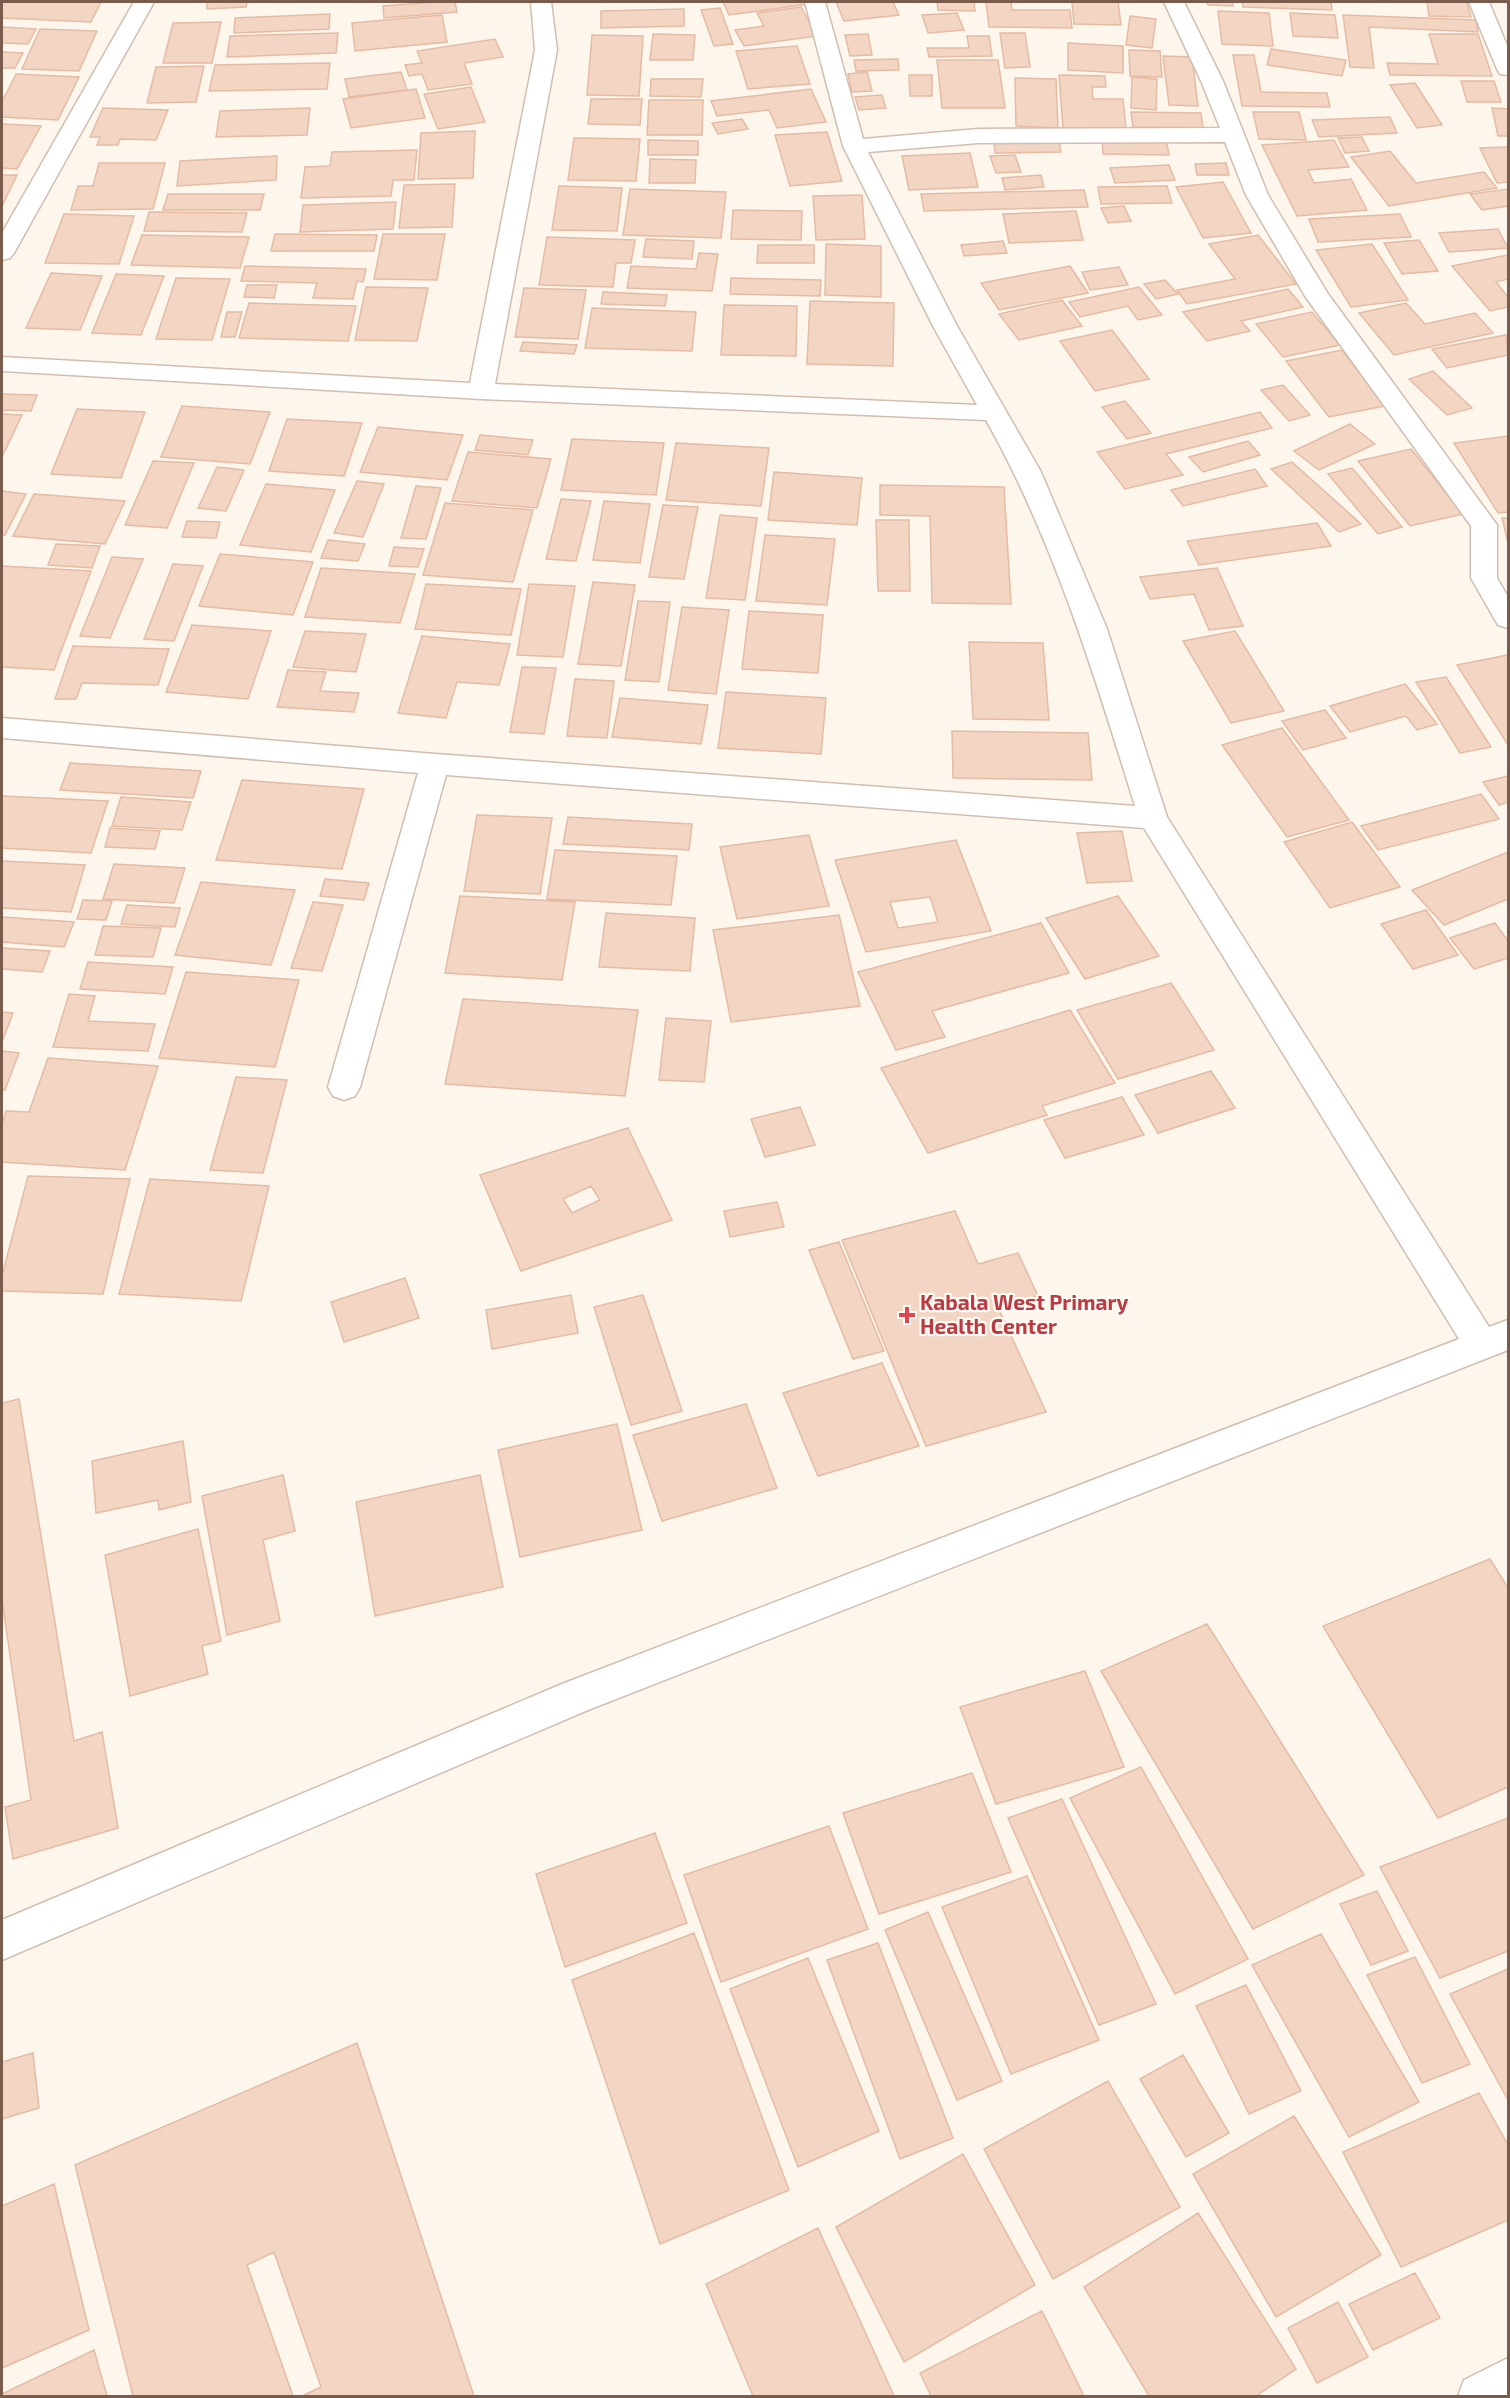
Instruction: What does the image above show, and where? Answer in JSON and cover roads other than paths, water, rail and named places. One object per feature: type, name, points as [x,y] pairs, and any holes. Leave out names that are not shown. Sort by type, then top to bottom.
[{"type":"street","points":[[2,253],[144,2]]},
{"type":"street","points":[[481,391],[546,50],[542,2]]},
{"type":"street","points":[[2,1940],[575,1697],[1495,1340],[1153,818],[1093,629],[1028,472],[945,326],[854,146],[815,2]]},
{"type":"street","points":[[1174,2],[1212,81],[1257,195],[1317,296],[1484,525],[1484,578],[1509,619]]},
{"type":"street","points":[[1479,2],[1482,14],[1509,69]]},
{"type":"street","points":[[854,146],[978,136],[1234,135]]},
{"type":"street","points":[[2,364],[481,391],[995,413]]},
{"type":"street","points":[[2,728],[435,764],[1153,818]]},
{"type":"street","points":[[344,1087],[435,764]]},
{"type":"street","points":[[1480,2397],[1509,2381]]},
{"type":"place","name":"Kabala West Primary Health Center","points":[[907,1315]]}]
